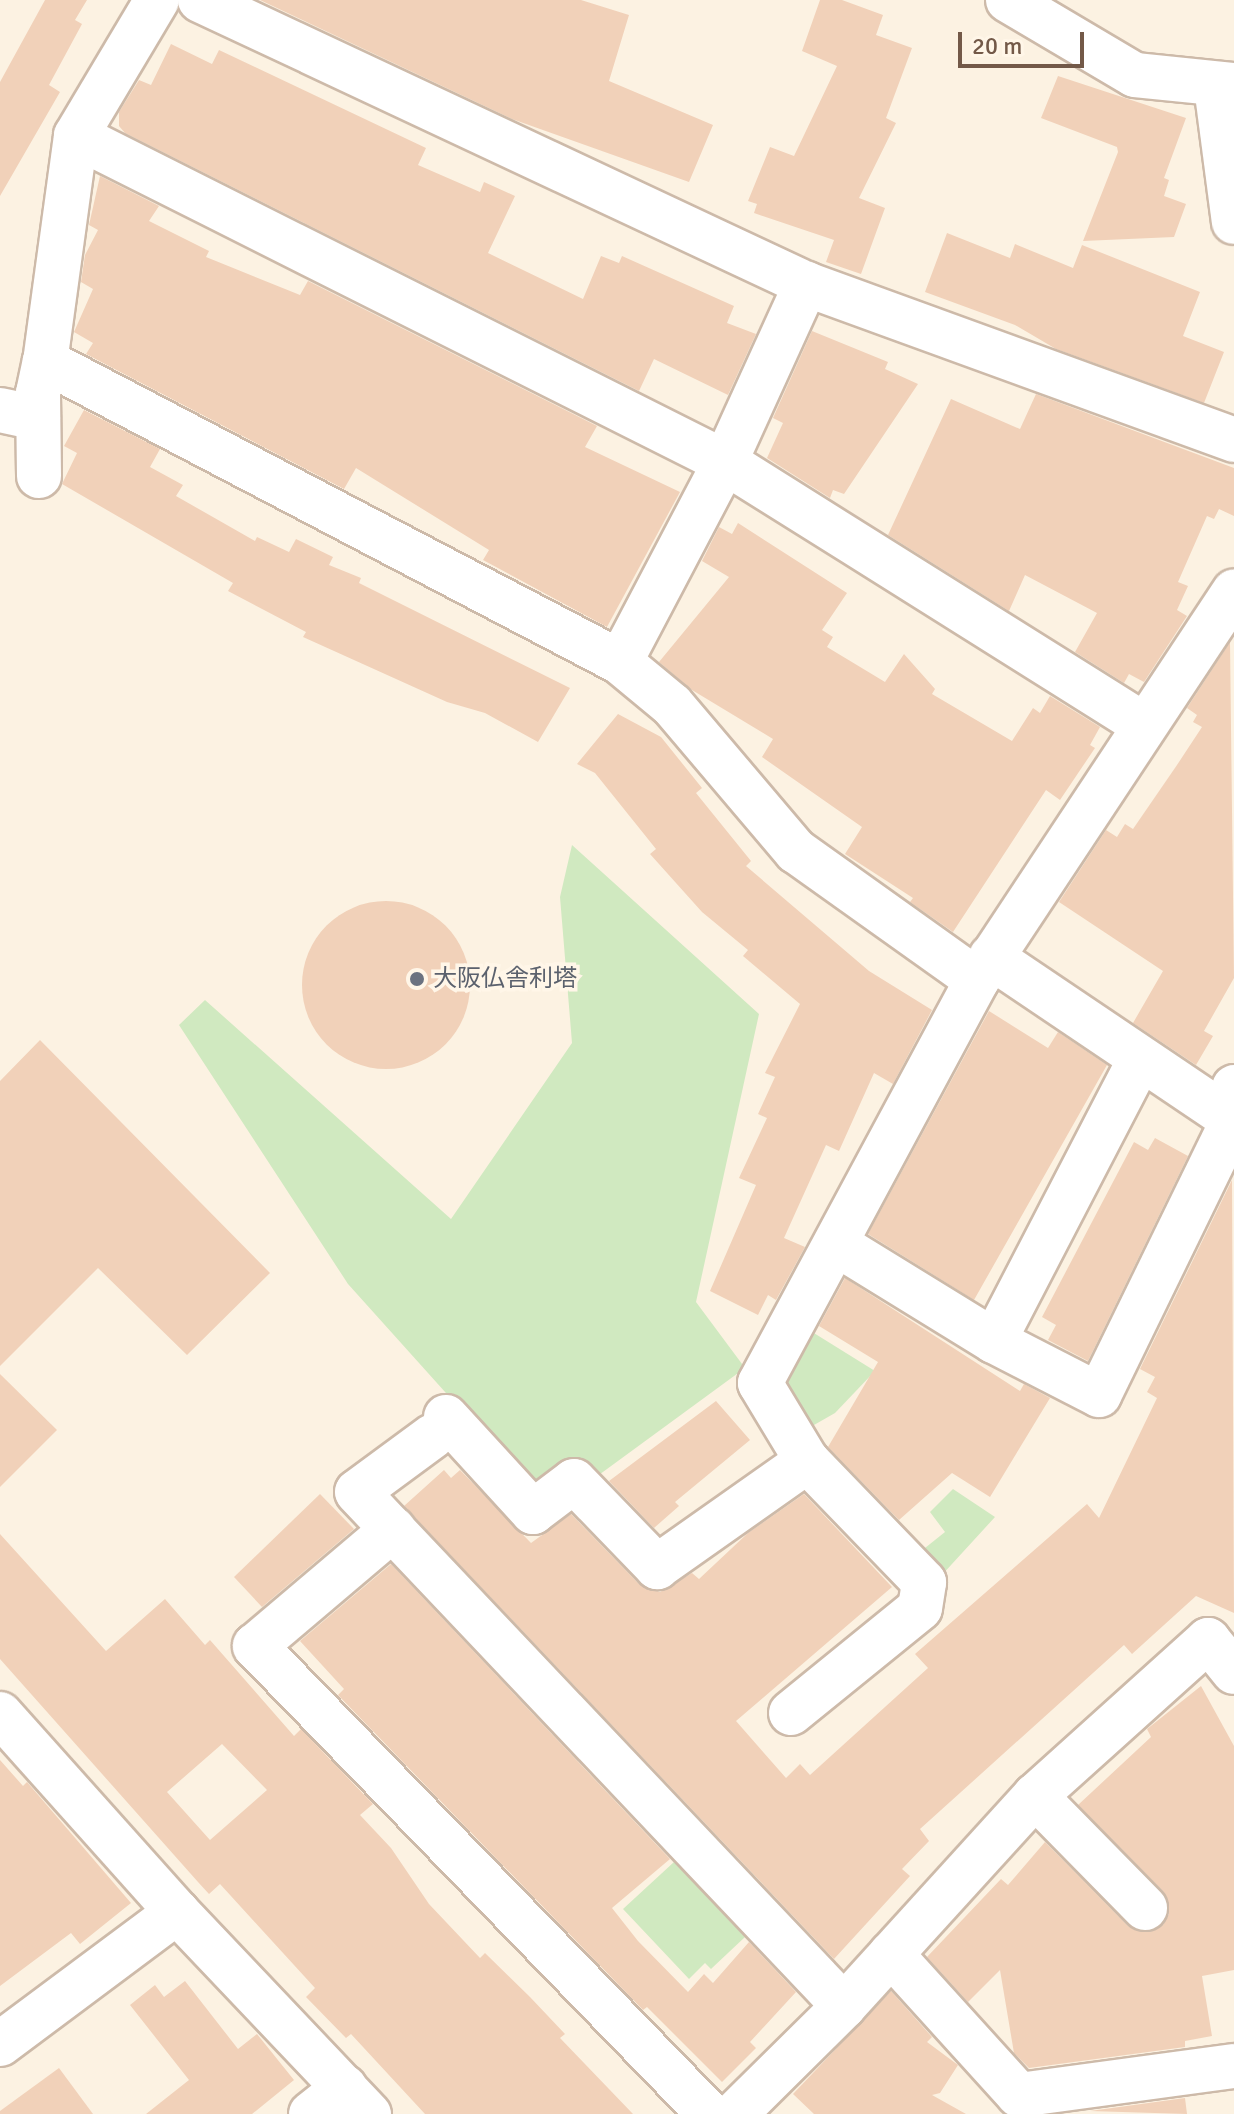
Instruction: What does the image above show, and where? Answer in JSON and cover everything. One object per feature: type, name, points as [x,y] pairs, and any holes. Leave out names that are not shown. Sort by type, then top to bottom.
[{"type":"street","points":[[39,476],[19,414],[45,361],[76,136],[157,0]]},
{"type":"street","points":[[200,0],[806,284],[1234,440]]},
{"type":"street","points":[[1008,0],[1135,75],[1225,86],[1234,222]]},
{"type":"street","points":[[76,136],[725,462],[1144,725]]},
{"type":"street","points":[[620,662],[725,462],[806,284]]},
{"type":"street","points":[[45,361],[620,662],[672,705],[796,851],[1233,1120]]},
{"type":"street","points":[[791,1713],[920,1608],[924,1582],[807,1461],[760,1383],[838,1245],[984,968],[1144,725],[1232,600]]},
{"type":"street","points":[[994,1341],[1139,1061]]},
{"type":"street","points":[[838,1245],[994,1341],[1099,1395],[1233,1120],[1234,1087]]},
{"type":"street","points":[[807,1461],[657,1567],[574,1481],[533,1512],[440,1427],[357,1492],[844,2006]]},
{"type":"street","points":[[393,1529],[255,1646],[709,2114]]},
{"type":"street","points":[[735,2114],[844,2006],[1035,1796],[1208,1640],[1234,1672]]},
{"type":"street","points":[[0,1714],[177,1912],[357,2101],[311,2114]]},
{"type":"street","points":[[1035,1796],[1145,1908]]},
{"type":"street","points":[[0,2044],[177,1912]]},
{"type":"street","points":[[891,1954],[1019,2095],[1234,2066]]},
{"type":"green space","points":[[572,845],[759,1014],[696,1302],[745,1368],[551,1510],[348,1284],[179,1025],[205,1000],[451,1219],[572,1043],[560,897]]},
{"type":"green space","points":[[809,1330],[875,1371],[835,1413],[814,1425],[791,1420],[777,1386]]},
{"type":"green space","points":[[953,1489],[995,1517],[941,1576],[928,1565],[925,1548],[945,1532],[930,1512]]},
{"type":"green space","points":[[674,1862],[745,1937],[711,1969],[705,1963],[689,1979],[623,1909]]},
{"type":"building","points":[[45,0],[87,0],[75,20],[82,24],[49,85],[60,92],[0,196],[0,82]]},
{"type":"building","points":[[260,0],[581,0],[629,15],[609,81],[713,125],[689,182],[512,119]]},
{"type":"building","points":[[820,0],[842,0],[883,15],[876,35],[912,48],[886,118],[896,123],[859,198],[885,208],[861,274],[826,262],[834,240],[754,213],[757,204],[748,201],[770,147],[794,156],[837,66],[802,51]]},
{"type":"building","points":[[171,44],[212,64],[219,50],[426,148],[418,165],[480,192],[484,182],[515,196],[488,253],[583,299],[601,256],[619,263],[622,256],[734,306],[727,323],[756,334],[728,395],[654,359],[639,391],[125,133],[119,126],[119,112],[139,80],[151,85]]},
{"type":"building","points":[[1058,76],[1186,118],[1164,178],[1169,180],[1164,196],[1186,204],[1174,237],[1083,241],[1118,152],[1117,147],[1041,118]]},
{"type":"building","points":[[100,176],[159,206],[149,221],[209,251],[206,257],[300,295],[308,281],[597,426],[585,447],[680,492],[607,627],[483,560],[489,550],[356,468],[344,489],[86,354],[93,343],[74,332],[93,289],[81,282],[85,255],[98,230],[89,225]]},
{"type":"building","points":[[947,233],[1010,258],[1015,244],[1073,268],[1082,245],[1200,292],[1183,336],[1224,352],[1204,403],[1056,349],[1015,325],[925,292]]},
{"type":"building","points":[[812,331],[888,362],[885,369],[918,384],[844,494],[833,490],[830,498],[767,458],[783,423],[773,418]]},
{"type":"building","points":[[1036,394],[1234,468],[1234,516],[1219,509],[1214,519],[1207,516],[1178,582],[1188,586],[1177,610],[1187,616],[1144,682],[1129,674],[1124,683],[1075,652],[1097,613],[1025,575],[1009,611],[888,535],[951,399],[1020,429]]},
{"type":"building","points":[[84,410],[160,449],[150,467],[183,485],[176,496],[255,541],[257,537],[289,552],[296,539],[333,557],[329,565],[361,578],[359,583],[570,688],[538,742],[485,713],[447,702],[303,637],[306,632],[228,591],[233,583],[62,484],[77,453],[64,446]]},
{"type":"building","points":[[738,523],[847,593],[822,630],[833,637],[827,647],[885,682],[904,654],[935,689],[932,694],[1012,741],[1033,708],[1040,713],[1050,696],[1100,727],[1090,745],[1095,748],[1060,800],[1046,790],[953,932],[910,902],[913,898],[845,854],[862,827],[762,757],[773,739],[692,690],[659,662],[729,577],[702,561],[719,527],[732,534]]},
{"type":"building","points":[[1230,642],[1234,978],[1204,1031],[1213,1036],[1196,1065],[1133,1023],[1163,971],[1059,902],[1106,830],[1117,837],[1125,824],[1133,829],[1202,727],[1193,722],[1197,715],[1187,708]]},
{"type":"building","points":[[618,714],[661,737],[702,788],[696,793],[751,861],[746,866],[869,971],[932,1010],[893,1084],[874,1073],[839,1151],[826,1145],[784,1238],[805,1247],[776,1300],[768,1295],[758,1315],[710,1291],[756,1185],[739,1178],[767,1118],[758,1114],[775,1077],[765,1073],[800,1004],[743,956],[748,950],[702,912],[650,854],[656,849],[595,773],[577,764]]},
{"type":"building","points":[[386,901],[418,907],[445,926],[464,953],[470,985],[464,1017],[445,1044],[418,1063],[386,1069],[354,1063],[327,1044],[308,1017],[302,985],[308,953],[327,926],[354,907]]},
{"type":"building","points":[[989,1011],[1048,1048],[1058,1032],[1107,1065],[974,1300],[868,1234]]},
{"type":"building","points":[[40,1040],[270,1273],[187,1355],[98,1268],[0,1366],[0,1081]]},
{"type":"building","points":[[1155,1138],[1188,1156],[1088,1361],[1048,1340],[1056,1325],[1042,1317],[1134,1142],[1148,1150]]},
{"type":"building","points":[[1232,1180],[1234,1613],[1196,1596],[1132,1654],[1124,1645],[920,1829],[929,1841],[902,1869],[910,1876],[834,1959],[404,1506],[444,1470],[451,1478],[460,1470],[531,1543],[571,1514],[639,1584],[660,1592],[692,1573],[699,1579],[748,1533],[804,1494],[892,1587],[736,1721],[786,1778],[800,1764],[810,1775],[928,1668],[915,1654],[1087,1504],[1099,1518],[1157,1398],[1147,1392],[1155,1377],[1140,1369]]},
{"type":"building","points":[[845,1278],[1020,1391],[1024,1384],[1050,1398],[990,1497],[952,1473],[899,1520],[828,1447],[878,1362],[819,1326]]},
{"type":"building","points":[[0,1374],[57,1430],[0,1487]]},
{"type":"building","points":[[716,1401],[750,1440],[675,1502],[679,1506],[654,1528],[609,1481]]},
{"type":"building","points":[[320,1494],[354,1529],[262,1607],[234,1577]]},
{"type":"building","points":[[0,1534],[106,1651],[165,1599],[205,1645],[210,1640],[294,1736],[301,1729],[373,1804],[360,1815],[391,1848],[429,1904],[480,1958],[485,1953],[530,1997],[565,2034],[560,2038],[633,2114],[425,2114],[351,2034],[346,2038],[306,1997],[315,1988],[220,1884],[209,1894],[0,1659]],"holes":[[[222,1744],[267,1790],[210,1840],[167,1792]]]},
{"type":"building","points":[[391,1564],[670,1859],[612,1908],[638,1941],[688,1992],[704,1974],[713,1983],[749,1942],[796,1992],[750,2042],[756,2048],[722,2082],[647,2007],[643,2010],[338,1695],[344,1689],[300,1641]]},
{"type":"building","points":[[1201,1686],[1234,1746],[1234,1970],[1202,1976],[1212,2036],[1185,2041],[1185,2047],[1029,2068],[1014,2053],[1000,1970],[968,2002],[927,1957],[1001,1879],[1008,1885],[1045,1842],[1128,1926],[1150,1932],[1163,1925],[1169,1914],[1163,1891],[1078,1805],[1151,1737],[1147,1729]]},
{"type":"building","points":[[0,1760],[23,1786],[27,1782],[131,1903],[80,1944],[71,1933],[0,1986]]},
{"type":"building","points":[[185,1981],[238,2049],[257,2034],[294,2080],[252,2114],[146,2114],[189,2080],[130,2005],[155,1985],[164,1997]]},
{"type":"building","points":[[891,1991],[932,2037],[927,2042],[958,2065],[940,2093],[932,2095],[966,2114],[814,2114],[793,2094]]},
{"type":"building","points":[[59,2068],[93,2114],[0,2114],[0,2111]]},
{"type":"building","points":[[1185,2098],[1187,2114],[1090,2111]]},
{"type":"place","name":"大阪仏舎利塔","points":[[417,979]]}]
